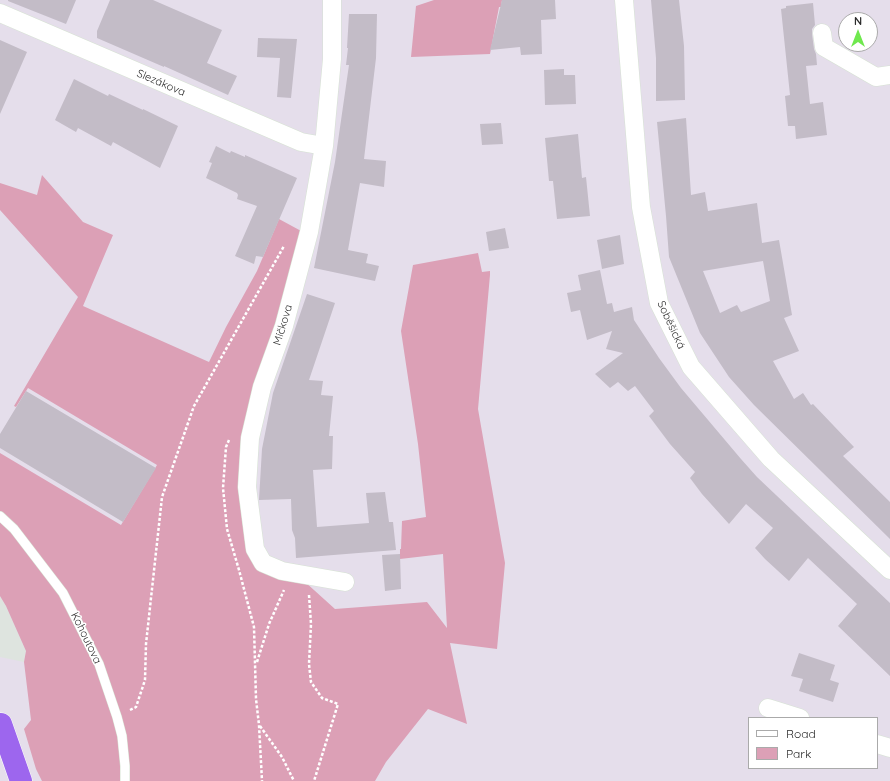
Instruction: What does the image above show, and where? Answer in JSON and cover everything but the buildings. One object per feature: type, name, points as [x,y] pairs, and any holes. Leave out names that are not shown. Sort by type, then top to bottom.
[{"type":"highway","points":[[1,724],[20,781]]},
{"type":"street","name":"Míčkova","points":[[332,0],[332,59],[324,146],[309,232],[284,326],[262,387],[250,438],[246,487],[255,549],[263,563],[282,571],[345,582]]},
{"type":"street","name":"Soběšická","points":[[624,0],[641,207],[659,303],[691,367],[771,458],[890,570]]},
{"type":"street","name":"Slezákova","points":[[0,13],[301,142],[324,146]]},
{"type":"street","points":[[822,32],[824,47],[876,77],[890,75]]},
{"type":"street","points":[[768,708],[797,717]]},
{"type":"street","points":[[878,744],[890,748]]},
{"type":"lane","name":"Kohoutova","points":[[0,516],[14,530],[63,593],[99,664],[122,736],[125,781]]},
{"type":"path","points":[[117,717],[136,707],[145,680],[146,644],[162,497],[194,406],[284,245],[309,232]]},
{"type":"path","points":[[256,665],[268,624],[301,574]]},
{"type":"path","points":[[301,574],[309,604],[311,624],[309,664],[311,682],[322,698],[338,704],[314,781]]},
{"type":"path","points":[[262,781],[260,725],[282,757],[294,781]]},
{"type":"shaded area","points":[[0,596],[26,651],[24,662],[0,657]]},
{"type":"green space","points":[[434,0],[502,0],[501,7],[499,7],[490,54],[411,57],[416,6]]},
{"type":"green space","points":[[42,175],[83,222],[113,235],[83,306],[209,362],[226,327],[257,271],[279,219],[303,232],[276,326],[256,386],[249,550],[304,581],[335,609],[427,602],[447,628],[443,554],[400,559],[402,521],[426,517],[418,444],[401,331],[413,265],[478,253],[482,272],[490,271],[490,275],[478,409],[505,563],[497,649],[450,643],[467,724],[428,709],[386,762],[375,781],[42,781],[36,769],[24,729],[31,720],[24,662],[26,651],[0,596],[0,453],[121,525],[157,465],[28,388],[16,407],[14,406],[78,297],[0,210],[0,183],[37,195]]}]
